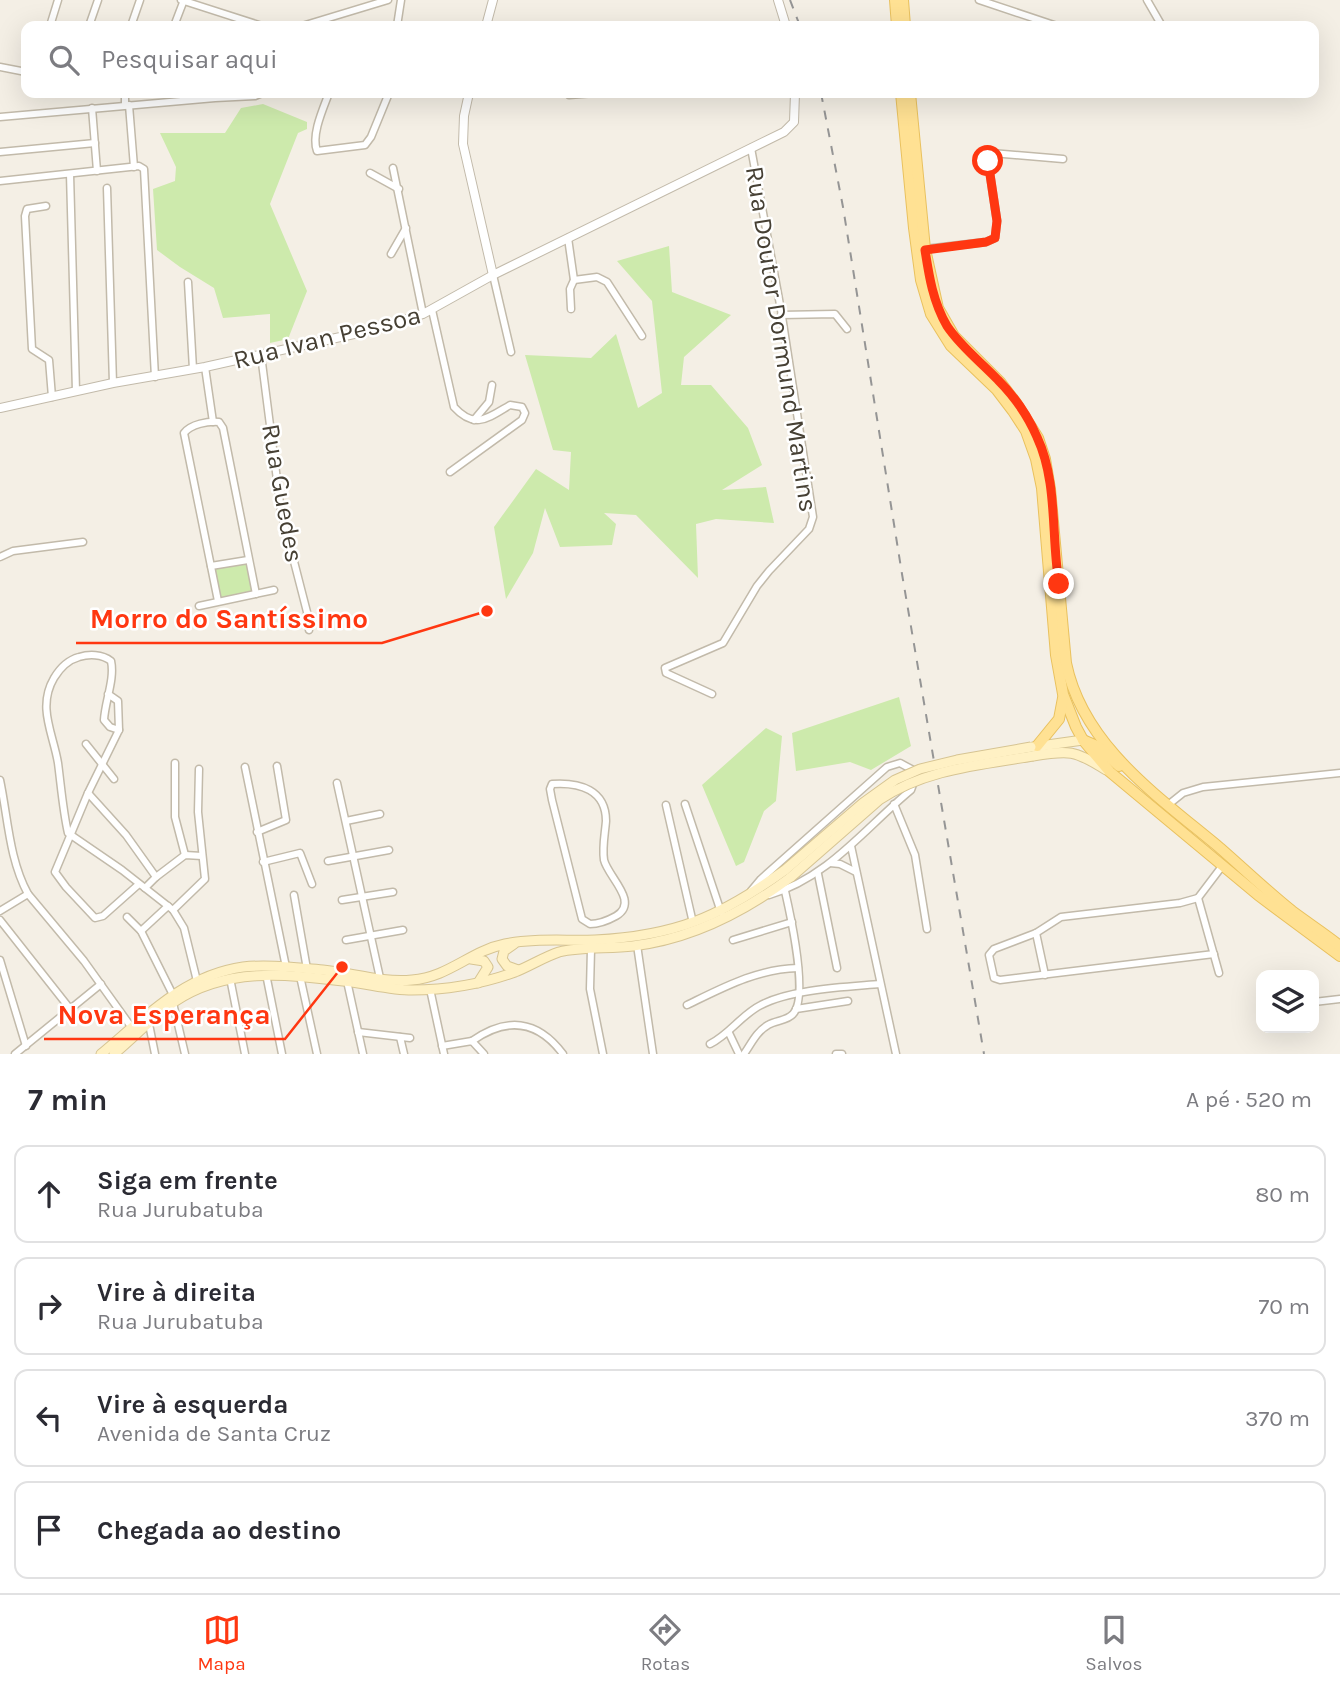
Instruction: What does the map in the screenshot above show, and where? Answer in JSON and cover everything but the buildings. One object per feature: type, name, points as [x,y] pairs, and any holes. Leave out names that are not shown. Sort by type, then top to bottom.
[{"type":"main road","points":[[895,0],[897,21]]},
{"type":"main road","points":[[903,0],[905,21]]},
{"type":"main road","points":[[901,98],[915,239],[921,279],[931,314],[951,346],[997,390],[1026,431],[1036,458],[1042,488],[1056,655],[1063,694],[1083,740],[1110,772]]},
{"type":"main road","points":[[910,98],[925,250],[934,295],[946,324],[964,347],[1009,392],[1038,438],[1050,489],[1070,682],[1086,717],[1134,776]]},
{"type":"main road","points":[[1034,750],[1059,719],[1063,694]]},
{"type":"main road","points":[[114,1054],[173,999],[213,982],[230,978],[265,974],[347,981],[401,990],[430,989],[477,984],[519,971],[560,952],[637,945],[703,928],[764,897],[788,873],[894,790],[919,779],[956,769],[1083,740],[1096,745],[1286,906],[1340,946]]},
{"type":"main road","points":[[1034,750],[1076,753],[1110,772],[1281,914],[1340,956]]},
{"type":"main road","points":[[101,1054],[197,981],[245,967],[286,967],[403,981],[426,978],[445,973],[485,950],[515,943],[641,936],[693,923],[721,912],[788,873]]},
{"type":"main road","points":[[515,943],[505,950],[502,959],[507,967],[519,971]]},
{"type":"main road","points":[[469,959],[484,961],[488,967],[477,984]]},
{"type":"street","points":[[52,21],[58,0]]},
{"type":"street","points":[[91,21],[98,0]]},
{"type":"street","points":[[133,21],[140,0]]},
{"type":"street","points":[[176,21],[183,0],[240,21]]},
{"type":"street","points":[[319,21],[388,0]]},
{"type":"street","points":[[398,21],[401,0]]},
{"type":"street","points":[[487,21],[493,0]]},
{"type":"street","points":[[778,0],[784,21]]},
{"type":"street","points":[[979,0],[1042,21]]},
{"type":"street","points":[[1147,0],[1159,21]]},
{"type":"street","points":[[0,67],[21,71]]},
{"type":"street","points":[[126,98],[134,167]]},
{"type":"street","points":[[0,117],[204,98]]},
{"type":"street","points":[[327,98],[317,129],[316,150],[365,145],[371,137],[386,98]]},
{"type":"street","points":[[468,98],[463,144],[511,352]]},
{"type":"street","name":"Rua Ivan Pessoa","points":[[0,408],[113,383],[205,368],[372,330],[423,314],[493,275],[784,132],[792,127],[794,122],[795,98]]},
{"type":"street","points":[[92,108],[97,171]]},
{"type":"street","points":[[0,152],[94,143]]},
{"type":"street","name":"Rua Doutor Dormund Martins","points":[[712,694],[666,673],[664,668],[723,643],[757,586],[809,529],[813,523],[814,511],[751,148]]},
{"type":"street","points":[[925,250],[986,242],[995,238],[997,221],[988,161],[992,153],[1063,159]]},
{"type":"street","points":[[0,181],[134,167],[144,169],[155,377]]},
{"type":"street","points":[[394,168],[423,314]]},
{"type":"street","points":[[370,173],[399,189]]},
{"type":"street","points":[[69,174],[76,391]]},
{"type":"street","points":[[107,188],[113,383]]},
{"type":"street","points":[[46,206],[27,209],[25,216],[33,349],[49,360],[52,397]]},
{"type":"street","points":[[391,254],[406,228]]},
{"type":"street","points":[[568,238],[574,280],[570,289],[571,309]]},
{"type":"street","points":[[574,280],[597,277],[607,282],[642,336]]},
{"type":"street","points":[[188,282],[193,369]]},
{"type":"street","points":[[432,310],[451,400],[458,411],[474,420],[488,418],[510,405],[522,407],[525,413],[522,420],[450,472]]},
{"type":"street","points":[[781,315],[835,314],[847,329]]},
{"type":"street","name":"Rua Guedes","points":[[261,355],[281,511],[307,612],[309,630]]},
{"type":"street","points":[[205,368],[213,422]]},
{"type":"street","points":[[474,420],[489,402],[492,386]]},
{"type":"street","points":[[218,601],[184,436],[190,426],[219,422],[223,428],[256,594]]},
{"type":"street","points":[[0,557],[13,551],[83,542]]},
{"type":"street","points":[[211,566],[248,560]]},
{"type":"street","points":[[199,606],[274,590]]},
{"type":"street","points":[[119,730],[110,727],[104,720],[112,673],[110,661],[100,656],[79,657],[62,667],[51,684],[46,713],[57,758],[69,835],[171,908],[184,928],[197,981]]},
{"type":"street","points":[[108,694],[118,701],[119,730],[69,835],[59,859],[56,876],[95,918],[103,916],[185,855],[202,856]]},
{"type":"street","points":[[86,744],[114,779]]},
{"type":"street","points":[[175,763],[175,817],[185,855]]},
{"type":"street","points":[[746,896],[761,879],[887,766],[900,763],[910,767],[915,779],[911,790],[851,846],[818,874],[785,891],[764,897]]},
{"type":"street","points":[[257,832],[286,820],[277,766]]},
{"type":"street","points":[[245,767],[286,967]]},
{"type":"street","points":[[141,931],[203,883],[205,872],[198,812],[200,769]]},
{"type":"street","points":[[1168,806],[1183,793],[1203,787],[1340,773]]},
{"type":"street","points":[[0,780],[14,859],[28,894],[101,984],[132,1028]]},
{"type":"street","points":[[337,783],[380,978]]},
{"type":"street","points":[[552,784],[589,788],[597,794],[605,808],[605,864],[623,892],[625,903],[621,913],[603,922],[590,924],[583,919],[552,800],[552,784]]},
{"type":"street","points":[[88,793],[125,835],[156,877]]},
{"type":"street","points":[[685,804],[721,912]]},
{"type":"street","points":[[894,804],[913,848],[927,929]]},
{"type":"street","points":[[666,806],[693,923]]},
{"type":"street","points":[[346,821],[380,814]]},
{"type":"street","points":[[851,846],[896,1054]]},
{"type":"street","points":[[328,861],[389,850]]},
{"type":"street","points":[[263,862],[300,853],[312,884]]},
{"type":"street","points":[[830,863],[841,864],[856,872]]},
{"type":"street","points":[[1214,954],[1000,980],[993,976],[989,955],[994,949],[1036,933],[1061,917],[1180,903],[1198,898],[1223,865]]},
{"type":"street","points":[[818,874],[837,968]]},
{"type":"street","points":[[744,1054],[761,1030],[790,1016],[796,1009],[798,968],[785,891]]},
{"type":"street","points":[[342,900],[393,892]]},
{"type":"street","points":[[0,911],[28,894]]},
{"type":"street","points":[[295,895],[307,969]]},
{"type":"street","points":[[1198,898],[1219,973]]},
{"type":"street","points":[[127,917],[141,931],[173,999],[185,1054]]},
{"type":"street","points":[[0,920],[71,1010]]},
{"type":"street","points":[[603,922],[606,939]]},
{"type":"street","points":[[733,940],[792,922]]},
{"type":"street","points":[[346,940],[403,930]]},
{"type":"street","points":[[1036,933],[1045,975]]},
{"type":"street","points":[[637,945],[653,1054]]},
{"type":"street","points":[[591,949],[590,989],[603,1054]]},
{"type":"street","points":[[0,960],[26,1046]]},
{"type":"street","points":[[687,1005],[748,976],[773,969],[798,968]]},
{"type":"street","points":[[265,974],[282,1054]]},
{"type":"street","points":[[300,976],[317,1054]]},
{"type":"street","points":[[230,978],[245,1054]]},
{"type":"street","points":[[347,981],[363,1054]]},
{"type":"street","points":[[15,1054],[101,984]]},
{"type":"street","points":[[710,1044],[729,1033],[740,1020],[759,1006],[798,994],[880,984]]},
{"type":"street","points":[[430,989],[443,1050],[472,1041],[490,1029],[510,1023],[519,1024],[550,1040],[563,1054]]},
{"type":"street","points":[[1319,1001],[1340,999]]},
{"type":"street","points":[[796,1009],[848,1001]]},
{"type":"street","points":[[149,1024],[155,1054]]},
{"type":"street","points":[[358,1032],[410,1038]]},
{"type":"street","points":[[729,1033],[739,1054]]},
{"type":"street","points":[[400,1037],[404,1054]]},
{"type":"street","points":[[472,1041],[484,1054]]},
{"type":"street","points":[[836,1054],[842,1054]]},
{"type":"green space","points":[[263,104],[307,122],[307,129],[298,133],[270,204],[307,291],[288,339],[270,343],[270,314],[223,318],[214,288],[157,250],[153,189],[175,181],[176,167],[160,133],[225,133],[241,108]]},
{"type":"green space","points":[[669,246],[672,292],[731,315],[684,357],[681,385],[711,385],[748,428],[762,465],[722,490],[766,487],[774,523],[716,519],[696,524],[698,578],[636,515],[604,513],[616,524],[612,545],[560,547],[545,508],[533,553],[506,599],[494,527],[536,469],[569,490],[571,452],[553,450],[525,355],[591,358],[616,334],[638,408],[662,393],[652,301],[617,261]]},
{"type":"green space","points":[[248,560],[256,594],[218,601],[211,566]]},
{"type":"green space","points":[[899,697],[911,746],[871,770],[850,762],[796,771],[792,733]]},
{"type":"green space","points":[[766,728],[782,736],[776,801],[764,811],[744,862],[736,866],[702,785]]},
{"type":"railway","points":[[790,0],[798,21]]},
{"type":"railway","points":[[822,98],[843,207],[984,1054]]},
{"type":"place","name":"Morro do Santíssimo","points":[[487,611]]},
{"type":"place","name":"Nova Esperança","points":[[342,967]]},
{"type":"route","points":[[988,161],[997,221],[995,238],[992,241],[925,250],[934,295],[946,324],[964,347],[1009,392],[1038,438],[1048,472],[1059,584]]}]
